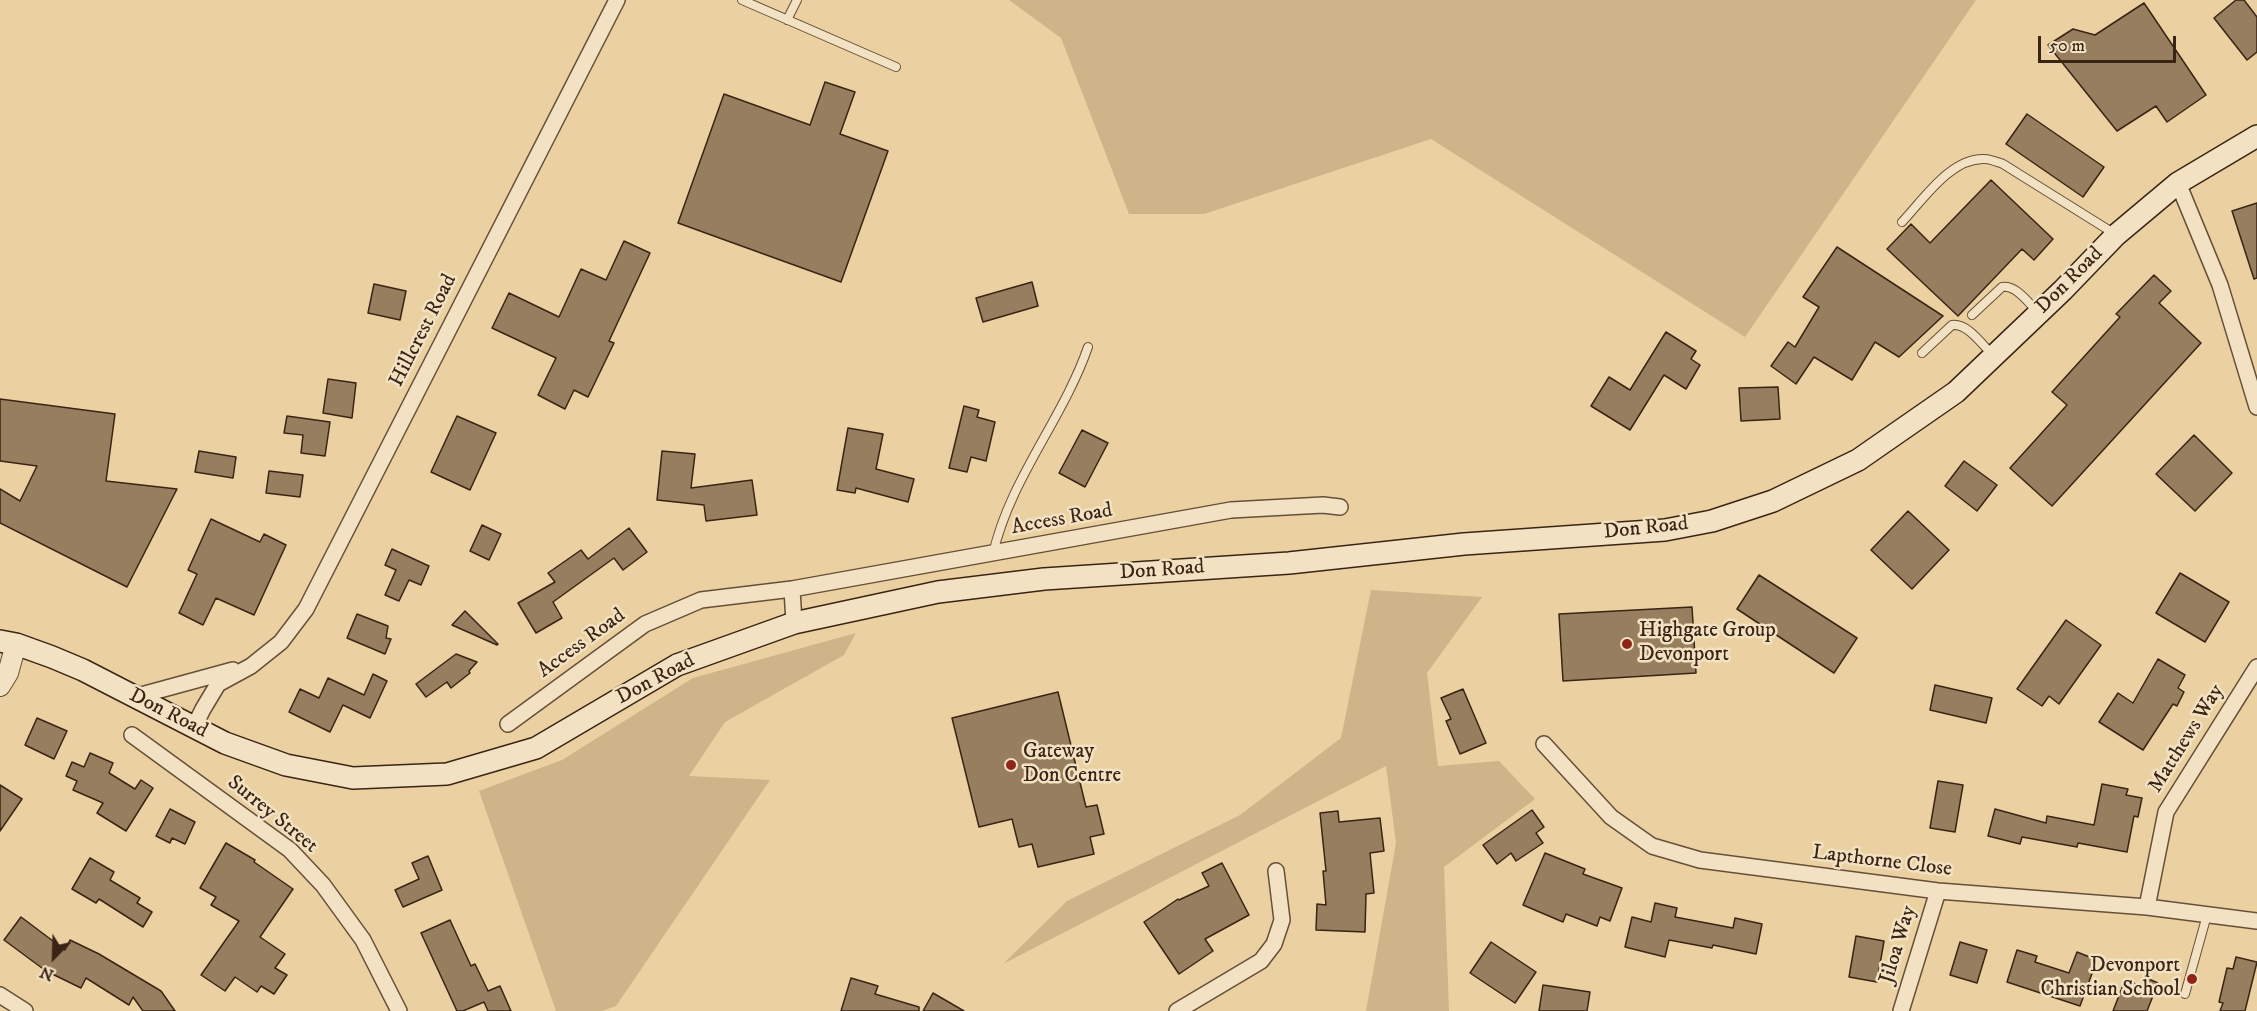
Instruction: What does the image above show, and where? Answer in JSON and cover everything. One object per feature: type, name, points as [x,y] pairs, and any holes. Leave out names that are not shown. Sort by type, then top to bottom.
[{"type":"main road","name":"Don Road","points":[[8,642],[82,670],[225,743],[286,765],[353,778],[447,774],[536,748],[677,664],[794,623],[938,592],[1044,579],[1289,563],[1464,544],[1665,530],[1712,521],[1773,501],[1858,460],[1956,392],[2116,235],[2178,183],[2257,136]]},
{"type":"street","name":"Hillcrest Road","points":[[194,727],[218,684],[251,666],[281,642],[306,609],[617,0]]},
{"type":"street","points":[[2178,183],[2220,285],[2257,407]]},
{"type":"street","name":"Access Road","points":[[508,724],[645,624],[701,600],[792,589],[1231,510],[1323,505],[1340,507]]},
{"type":"street","points":[[792,589],[794,623]]},
{"type":"street","points":[[0,686],[8,673],[8,642]]},
{"type":"street","name":"Hillcrest Road","points":[[134,697],[251,666]]},
{"type":"street","name":"Matthews Way","points":[[2147,907],[2166,812],[2257,667]]},
{"type":"street","name":"Surrey Street","points":[[132,735],[290,850],[323,885],[363,940],[399,1011]]},
{"type":"street","name":"Lapthorne Close","points":[[1545,744],[1611,817],[1652,846],[1700,860],[1938,891],[2147,907],[2257,921]]},
{"type":"street","points":[[1177,1011],[1261,961],[1274,944],[1282,920],[1276,871]]},
{"type":"street","name":"Jiloa Way","points":[[1901,1011],[1938,891]]},
{"type":"street","points":[[0,995],[25,1011]]},
{"type":"lane","points":[[742,0],[896,67]]},
{"type":"lane","points":[[788,20],[797,0]]},
{"type":"lane","points":[[1902,222],[1951,170],[1968,161],[1985,159],[2003,164],[2116,235]]},
{"type":"lane","points":[[1972,315],[2002,287],[2008,286],[2039,313]]},
{"type":"lane","points":[[1922,353],[1952,325],[1958,324],[1994,356]]},
{"type":"lane","points":[[993,554],[1005,511],[1071,389],[1088,347]]},
{"type":"lane","points":[[2185,994],[2207,915]]},
{"type":"shaded area","points":[[1009,0],[1976,0],[1745,337],[1431,139],[1204,214],[1129,214],[1061,38]]},
{"type":"shaded area","points":[[1371,590],[1482,597],[1427,673],[1438,766],[1499,761],[1535,799],[1444,867],[1449,1011],[1366,1011],[1396,843],[1386,766],[1003,964],[1067,901],[1240,815],[1341,738]]},
{"type":"shaded area","points":[[856,633],[844,655],[725,722],[689,776],[770,780],[616,1006],[602,1011],[556,1011],[479,791],[562,760],[693,678]]},
{"type":"building","points":[[2236,0],[2244,0],[2257,17],[2257,52],[2247,60],[2214,18]]},
{"type":"building","points":[[2144,3],[2206,95],[2167,122],[2156,106],[2117,131],[2048,45],[2073,29],[2095,35]]},
{"type":"building","points":[[825,82],[855,92],[840,134],[888,151],[841,282],[678,223],[724,94],[810,125]]},
{"type":"building","points":[[2027,114],[2104,167],[2083,197],[2006,144]]},
{"type":"building","points":[[1991,180],[2053,239],[2034,260],[2022,249],[1958,316],[1887,249],[1911,224],[1930,243]]},
{"type":"building","points":[[2257,203],[2257,278],[2254,279],[2232,211]]},
{"type":"building","points":[[624,241],[650,253],[609,341],[614,343],[588,397],[574,390],[565,409],[538,395],[556,358],[492,328],[509,293],[559,317],[581,269],[606,280]]},
{"type":"building","points":[[1837,247],[1943,316],[1899,357],[1875,342],[1852,380],[1814,357],[1796,384],[1771,366],[1788,342],[1795,347],[1819,307],[1803,297]]},
{"type":"building","points":[[2154,275],[2171,291],[2159,303],[2201,343],[2052,506],[2010,468],[2067,405],[2052,392],[2120,317],[2116,314]]},
{"type":"building","points":[[1032,282],[1038,306],[983,322],[976,298]]},
{"type":"building","points":[[374,284],[406,291],[400,320],[368,313]]},
{"type":"building","points":[[1666,332],[1696,351],[1691,359],[1700,365],[1686,389],[1664,375],[1630,430],[1591,406],[1609,377],[1630,390]]},
{"type":"building","points":[[328,379],[356,383],[352,418],[323,413]]},
{"type":"building","points":[[1778,387],[1780,419],[1741,421],[1739,388]]},
{"type":"building","points":[[0,399],[115,414],[106,481],[177,489],[127,587],[0,523],[0,489],[20,501],[37,466],[0,461]]},
{"type":"building","points":[[964,406],[979,410],[977,417],[995,422],[986,461],[971,457],[967,472],[949,468]]},
{"type":"building","points":[[287,416],[330,422],[325,456],[301,453],[303,435],[284,433]]},
{"type":"building","points":[[457,416],[496,433],[470,490],[431,472]]},
{"type":"building","points":[[848,428],[883,434],[876,469],[914,479],[908,502],[856,488],[855,493],[837,490]]},
{"type":"building","points":[[1082,430],[1108,443],[1085,487],[1059,473]]},
{"type":"building","points":[[2194,435],[2232,473],[2195,511],[2156,474]]},
{"type":"building","points":[[199,451],[236,457],[233,478],[195,472]]},
{"type":"building","points":[[662,451],[695,454],[691,488],[752,480],[757,515],[706,521],[704,505],[657,500]]},
{"type":"building","points":[[1964,461],[1997,485],[1977,511],[1945,486]]},
{"type":"building","points":[[269,471],[303,475],[300,497],[266,493]]},
{"type":"building","points":[[1908,511],[1949,550],[1912,589],[1871,550]]},
{"type":"building","points":[[211,519],[260,542],[264,534],[286,545],[254,615],[216,598],[203,625],[179,613],[197,574],[188,570]]},
{"type":"building","points":[[482,525],[501,534],[489,560],[470,551]]},
{"type":"building","points":[[629,528],[647,552],[623,570],[614,558],[553,602],[562,618],[536,633],[518,603],[555,582],[548,573],[581,550],[588,559]]},
{"type":"building","points":[[392,549],[429,566],[421,585],[409,580],[399,601],[385,595],[396,570],[385,565]]},
{"type":"building","points":[[2180,573],[2229,602],[2205,642],[2156,613]]},
{"type":"building","points":[[1759,575],[1857,638],[1834,673],[1737,609]]},
{"type":"building","name":"Highgate Group Devonport","points":[[1692,607],[1696,673],[1563,681],[1559,614]]},
{"type":"building","points":[[465,611],[498,644],[497,645],[452,625]]},
{"type":"building","points":[[357,614],[388,626],[386,638],[391,639],[385,654],[347,638]]},
{"type":"building","points":[[2066,620],[2101,645],[2059,704],[2049,696],[2042,706],[2017,689]]},
{"type":"building","points":[[456,654],[477,662],[469,671],[470,673],[451,688],[447,682],[426,697],[416,684]]},
{"type":"building","points":[[2158,659],[2185,675],[2178,688],[2184,692],[2177,706],[2173,704],[2143,750],[2099,722],[2118,693],[2133,703]]},
{"type":"building","points":[[373,674],[387,681],[370,718],[343,705],[330,732],[289,712],[300,689],[319,698],[328,678],[364,695]]},
{"type":"building","points":[[1935,685],[1992,698],[1986,723],[1930,710]]},
{"type":"building","points":[[1463,689],[1486,743],[1460,754],[1446,721],[1451,719],[1441,698]]},
{"type":"building","points":[[1058,692],[1086,807],[1097,805],[1104,834],[1090,837],[1094,854],[1038,867],[1032,844],[1019,847],[1012,819],[979,827],[952,718]]},
{"type":"building","points":[[37,718],[67,731],[54,759],[25,745]]},
{"type":"building","points":[[90,753],[113,763],[109,773],[135,789],[141,780],[153,788],[126,831],[97,813],[103,803],[73,790],[77,781],[66,776],[72,762],[84,767]]},
{"type":"building","points":[[1938,781],[1963,785],[1955,832],[1930,828]]},
{"type":"building","points":[[2102,784],[2128,789],[2126,795],[2142,798],[2138,817],[2134,816],[2127,852],[2078,843],[2077,847],[2022,837],[2020,844],[1988,836],[1995,809],[2046,823],[2047,816],[2094,825]]},
{"type":"building","points":[[0,785],[22,799],[0,831]]},
{"type":"building","points":[[170,809],[195,822],[185,844],[172,838],[170,843],[156,836]]},
{"type":"building","points":[[1532,810],[1544,827],[1536,833],[1543,843],[1516,861],[1511,853],[1497,864],[1483,845]]},
{"type":"building","points":[[1338,811],[1339,822],[1380,818],[1384,851],[1370,853],[1374,893],[1366,894],[1365,932],[1316,930],[1317,904],[1326,905],[1323,871],[1326,871],[1320,813]]},
{"type":"building","points":[[226,843],[255,860],[254,862],[293,889],[260,937],[285,954],[275,968],[287,975],[274,994],[261,986],[257,992],[235,977],[225,991],[201,975],[239,921],[211,905],[216,897],[200,888]]},
{"type":"building","points":[[1545,853],[1585,869],[1583,874],[1622,888],[1610,921],[1600,917],[1597,926],[1566,914],[1563,922],[1523,905]]},
{"type":"building","points":[[428,856],[442,890],[403,907],[395,890],[419,879],[412,863]]},
{"type":"building","points":[[90,858],[114,872],[110,880],[140,898],[137,903],[152,912],[143,927],[99,899],[96,903],[72,889]]},
{"type":"building","points":[[1222,863],[1249,915],[1205,939],[1213,951],[1179,974],[1144,922],[1178,899],[1209,886],[1202,873]]},
{"type":"building","points":[[1655,903],[1677,908],[1675,917],[1733,928],[1735,918],[1762,924],[1756,954],[1713,945],[1712,948],[1669,940],[1665,957],[1625,947],[1632,917],[1651,922]]},
{"type":"building","points":[[21,917],[65,950],[70,940],[99,954],[161,991],[175,1011],[143,1011],[133,997],[129,1005],[86,978],[81,988],[46,971],[4,940]]},
{"type":"building","points":[[450,920],[471,966],[475,964],[488,991],[500,986],[511,1011],[488,1011],[484,1002],[463,1011],[457,1011],[421,933]]},
{"type":"building","points":[[1856,936],[1884,941],[1877,982],[1849,977]]},
{"type":"building","points":[[1491,942],[1536,972],[1515,1003],[1470,973]]},
{"type":"building","points":[[1960,942],[1987,950],[1977,983],[1950,975]]},
{"type":"building","points":[[2017,950],[2037,956],[2035,962],[2069,973],[2077,952],[2097,960],[2080,1006],[2007,982]]},
{"type":"building","points":[[2236,957],[2257,962],[2245,1011],[2220,1011],[2223,1003],[2219,1002],[2227,968],[2233,969]]},
{"type":"building","points":[[2144,977],[2158,983],[2147,1011],[2113,1011],[2125,980],[2141,986]]},
{"type":"building","points":[[851,978],[878,986],[875,994],[919,1007],[919,1011],[841,1011]]},
{"type":"building","points":[[1543,985],[1590,992],[1587,1011],[1539,1011]]},
{"type":"building","points":[[933,993],[964,1011],[923,1011]]},
{"type":"place","name":"Highgate Group Devonport","points":[[1627,644]]},
{"type":"place","name":"Gateway Don Centre","points":[[1011,765]]},
{"type":"place","name":"Devonport Christian School","points":[[2192,979]]}]
